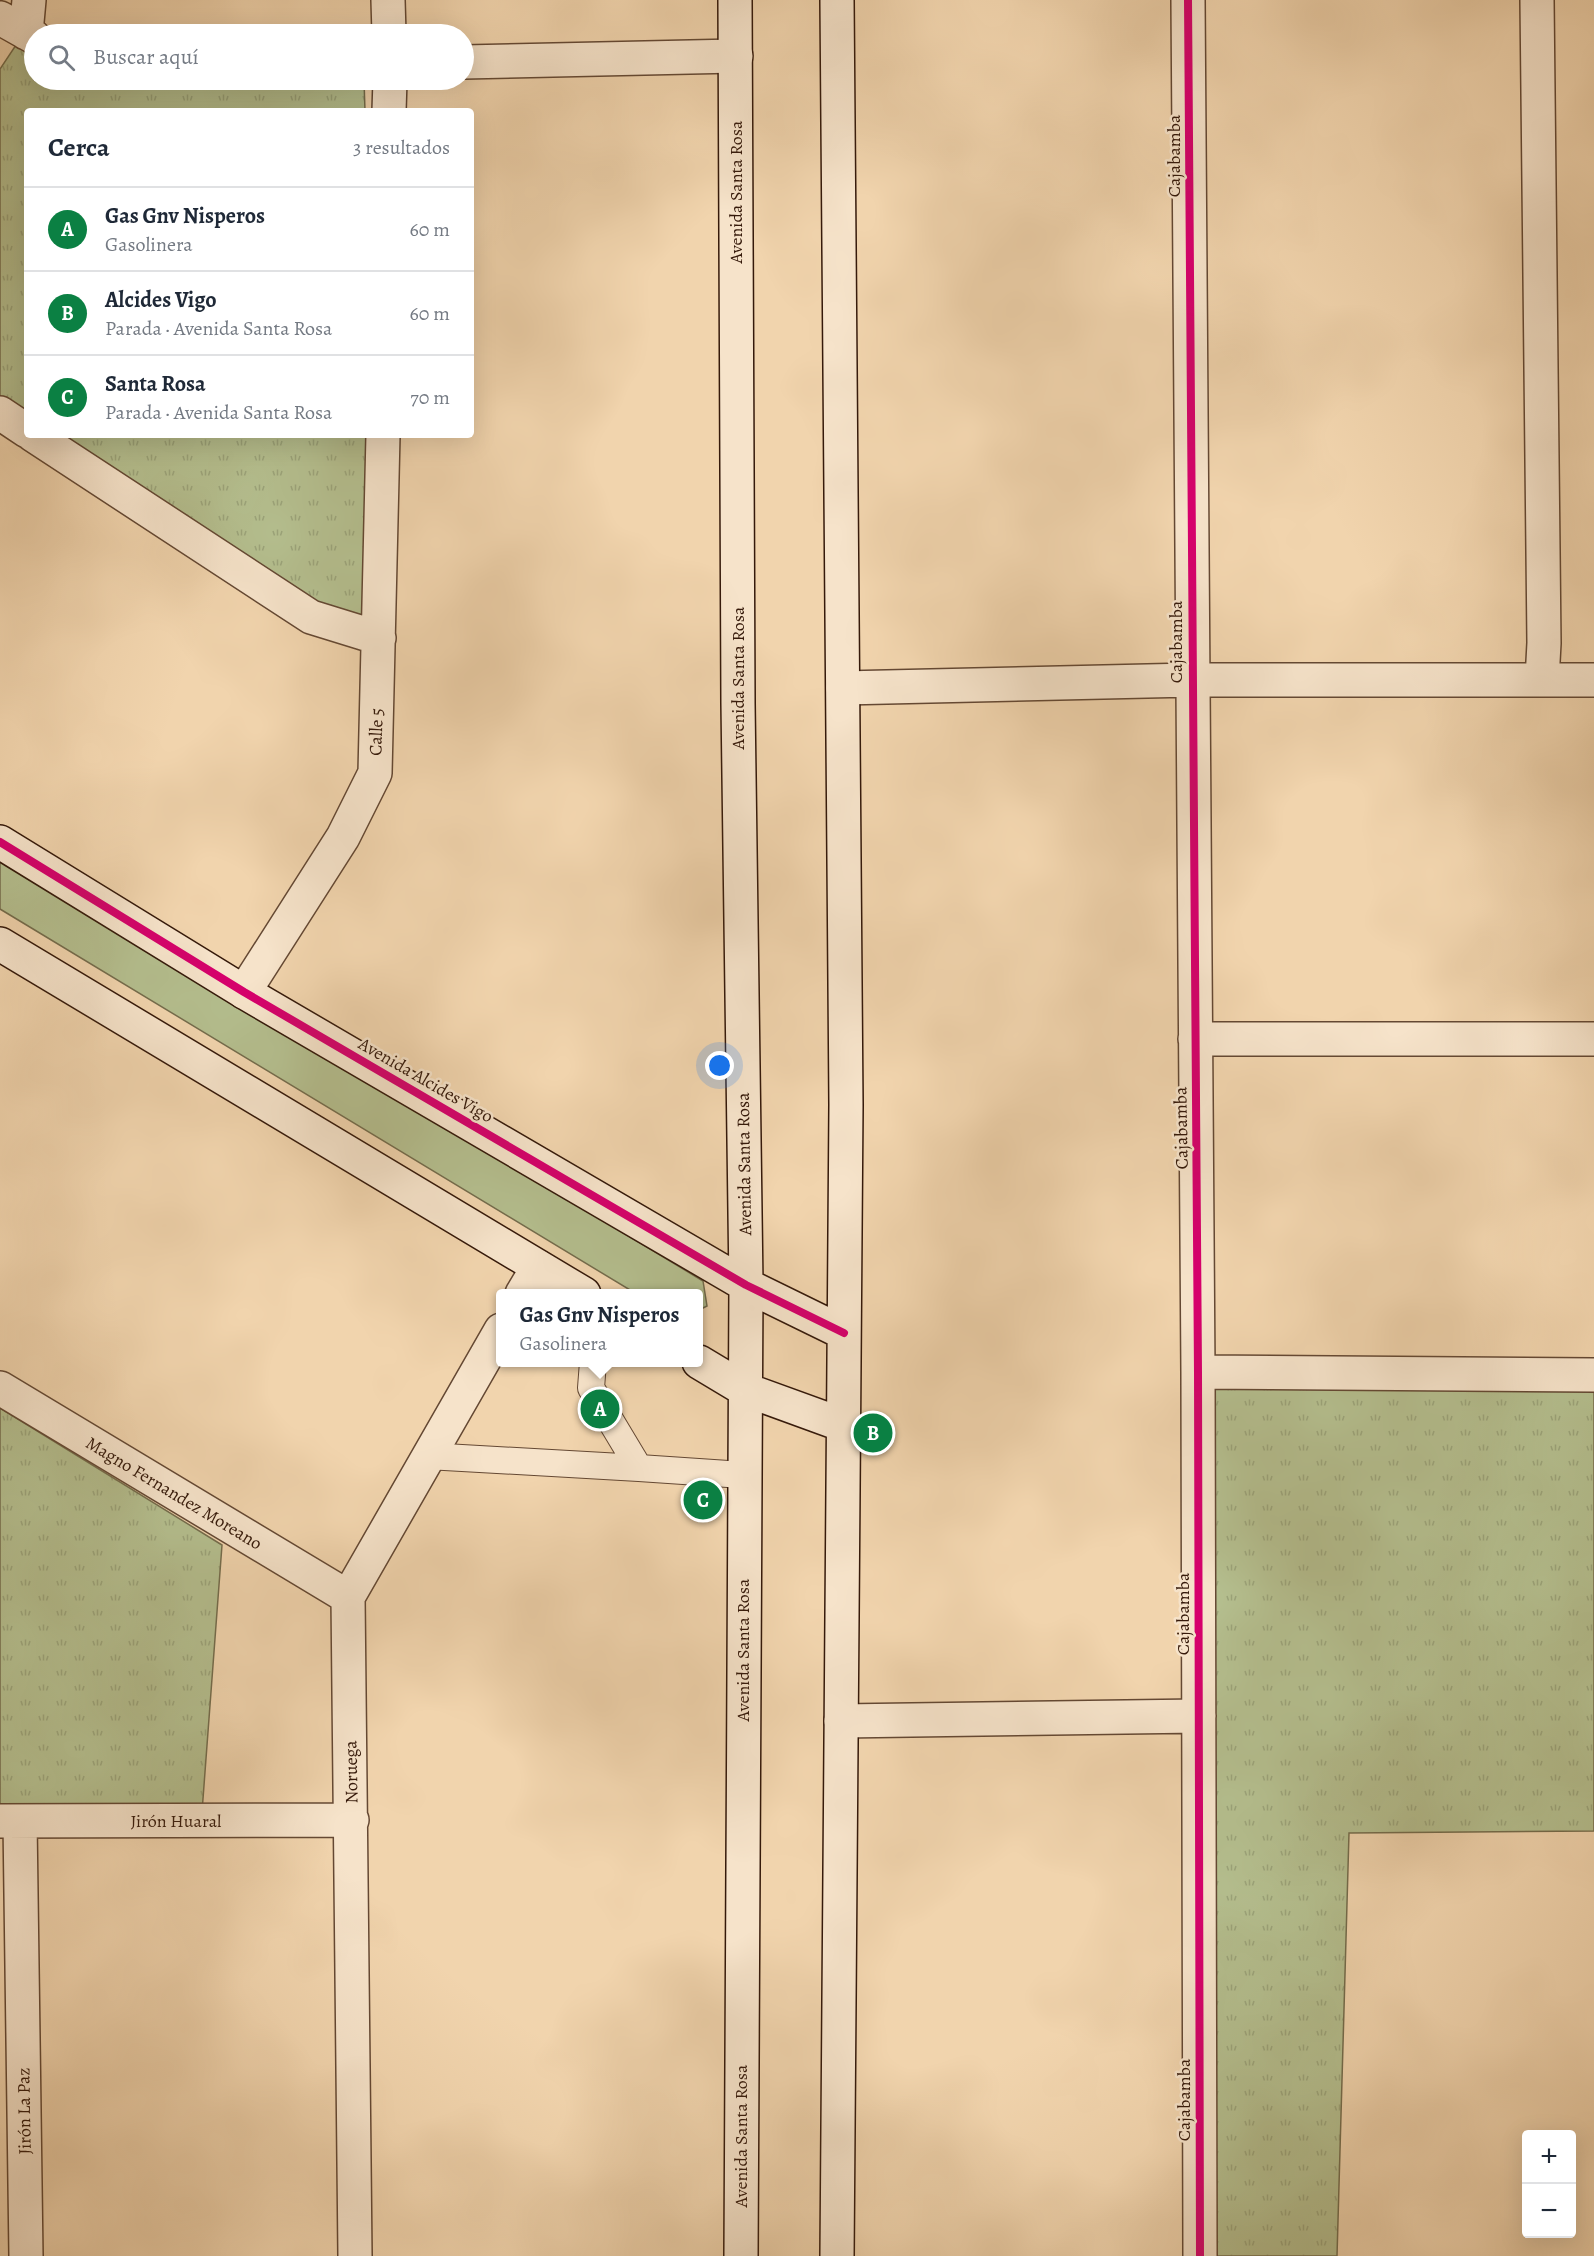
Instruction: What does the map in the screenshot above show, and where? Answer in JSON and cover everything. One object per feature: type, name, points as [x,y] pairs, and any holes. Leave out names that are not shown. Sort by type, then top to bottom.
[{"type":"street","points":[[388,0],[389,24]]},
{"type":"street","name":"Avenida Santa Rosa","points":[[735,0],[738,703],[746,1285],[741,2256]]},
{"type":"street","points":[[837,0],[846,1105],[837,2256]]},
{"type":"street","name":"Cajabamba","points":[[1188,0],[1191,680],[1198,1372],[1200,2256]]},
{"type":"street","points":[[1537,0],[1544,643],[1542,680]]},
{"type":"street","points":[[474,62],[736,56]]},
{"type":"street","points":[[389,108],[390,90]]},
{"type":"street","points":[[0,413],[24,429]]},
{"type":"street","points":[[38,438],[311,617],[379,638]]},
{"type":"street","name":"Calle 5","points":[[244,992],[343,837],[375,773],[383,438]]},
{"type":"street","points":[[843,688],[1191,680],[1594,680]]},
{"type":"street","name":"Avenida Alcides Vigo","points":[[0,842],[244,992],[746,1285],[844,1333]]},
{"type":"street","points":[[0,944],[530,1280],[567,1289]]},
{"type":"street","points":[[1195,1039],[1594,1039]]},
{"type":"street","points":[[348,1597],[496,1339]]},
{"type":"street","points":[[703,1364],[744,1389],[843,1425]]},
{"type":"street","points":[[1198,1372],[1594,1375]]},
{"type":"street","name":"Magno Fernandez Moreano","points":[[0,1389],[348,1597]]},
{"type":"street","name":"Noruega","points":[[348,1597],[355,2256]]},
{"type":"street","points":[[841,1721],[1199,1716]]},
{"type":"street","name":"Jirón Huaral","points":[[10,1821],[352,1820]]},
{"type":"street","name":"Jirón La Paz","points":[[10,1821],[12,2163],[26,2256]]},
{"type":"lane","points":[[592,1367],[591,1388],[639,1468]]},
{"type":"lane","points":[[427,1456],[744,1475]]},
{"type":"green space","points":[[18,42],[24,45],[24,90],[364,90],[365,108],[24,108],[24,418],[0,402],[0,69]]},
{"type":"green space","points":[[55,438],[369,438],[371,628],[310,607]]},
{"type":"green space","points":[[0,856],[703,1281],[707,1306],[703,1308],[703,1289],[628,1289],[0,909]]},
{"type":"green space","points":[[1198,1372],[1594,1375],[1594,1831],[1349,1833],[1337,2256],[1200,2256]]},
{"type":"green space","points":[[0,1408],[222,1545],[202,1812],[0,1807]]},
{"type":"cycle path","points":[[1188,0],[1198,1372],[1200,2256]]},
{"type":"cycle path","points":[[0,842],[244,992],[746,1285],[844,1333]]},
{"type":"place","name":"Gas Gnv Nisperos","points":[[600,1409]]},
{"type":"place","name":"Alcides Vigo","points":[[873,1433]]},
{"type":"place","name":"Santa Rosa","points":[[703,1500]]}]
